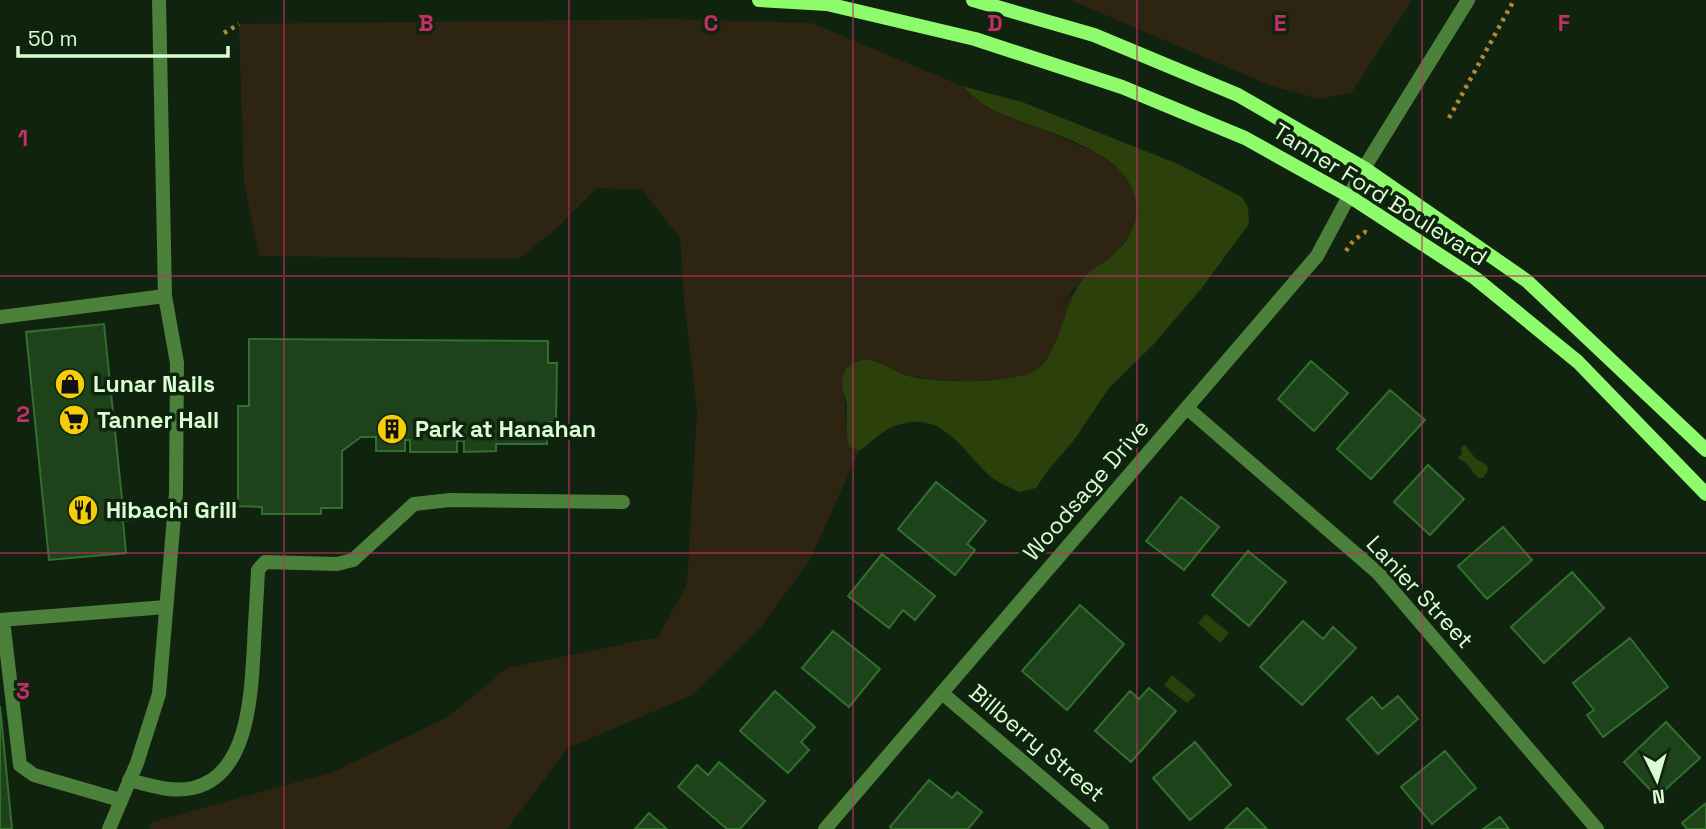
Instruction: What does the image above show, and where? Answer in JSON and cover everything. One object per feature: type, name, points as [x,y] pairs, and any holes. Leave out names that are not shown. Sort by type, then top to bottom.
[{"type":"street","points":[[109,829],[137,764],[159,694],[176,493],[177,363],[166,296],[159,0]]},
{"type":"street","name":"Tanner Ford Boulevard","points":[[759,0],[827,4],[975,39],[1122,87],[1245,138],[1349,196],[1475,278],[1578,362],[1706,494]]},
{"type":"street","name":"Tanner Ford Boulevard","points":[[973,0],[1094,35],[1238,95],[1364,168],[1527,281],[1706,450]]},
{"type":"street","name":"Woodsage Drive","points":[[825,829],[1317,256],[1364,168],[1468,0]]},
{"type":"street","points":[[0,317],[166,296]]},
{"type":"street","name":"Lanier Street","points":[[1187,408],[1378,573],[1597,829]]},
{"type":"street","points":[[129,780],[165,789],[192,788],[217,776],[234,755],[250,707],[258,570],[265,562],[337,564],[353,560],[414,504],[450,499],[624,502]]},
{"type":"street","points":[[120,800],[34,775],[20,765],[1,620],[166,607]]},
{"type":"street","name":"Billberry Street","points":[[942,692],[1102,829]]},
{"type":"path","points":[[1449,118],[1514,0]]},
{"type":"path","points":[[224,33],[228,27],[239,24]]},
{"type":"path","points":[[1342,257],[1365,232],[1374,234]]},
{"type":"shaded area","points":[[1070,0],[1412,0],[1352,92],[1319,99],[1272,86]]},
{"type":"shaded area","points":[[672,19],[812,23],[962,86],[989,108],[1096,152],[1121,171],[1133,189],[1138,209],[1133,229],[1116,254],[1084,277],[1056,311],[1075,292],[1052,349],[1042,366],[1032,373],[999,380],[939,380],[905,375],[870,359],[842,383],[849,447],[859,451],[810,560],[760,628],[692,695],[568,748],[507,829],[149,829],[152,822],[333,772],[448,717],[507,668],[658,637],[687,584],[697,411],[680,238],[642,190],[597,188],[555,230],[518,259],[259,256],[244,183],[239,24]]},
{"type":"shaded area","points":[[962,86],[1022,102],[1178,164],[1242,197],[1248,207],[1249,224],[1201,289],[1152,346],[1109,388],[1074,440],[1036,488],[1019,492],[990,476],[948,433],[936,426],[923,422],[890,428],[859,451],[849,447],[847,437],[847,405],[842,379],[846,369],[861,360],[874,361],[908,376],[955,381],[1012,378],[1038,369],[1051,353],[1082,280],[1117,251],[1132,231],[1135,197],[1123,174],[1112,163],[1080,144],[991,109]]},
{"type":"shaded area","points":[[1465,445],[1476,459],[1487,465],[1488,470],[1483,478],[1478,478],[1466,463],[1457,458],[1462,454],[1461,447]]},
{"type":"shaded area","points":[[1206,614],[1229,633],[1220,643],[1198,623]]},
{"type":"shaded area","points":[[1172,675],[1196,695],[1187,703],[1164,685]]},
{"type":"building","name":"Tanner Hall","points":[[104,324],[123,509],[133,508],[135,520],[123,521],[126,553],[49,560],[26,332]]},
{"type":"building","name":"Park at Hanahan","points":[[249,339],[548,341],[548,363],[557,363],[556,422],[547,422],[547,444],[496,444],[496,451],[464,452],[464,441],[457,441],[457,452],[410,452],[410,440],[405,440],[405,451],[376,451],[376,437],[361,437],[342,451],[342,508],[321,508],[321,514],[262,514],[262,507],[238,506],[238,406],[249,406]]},
{"type":"building","points":[[1311,361],[1348,393],[1314,431],[1278,399]]},
{"type":"building","points":[[1390,390],[1425,420],[1371,479],[1337,449]]},
{"type":"building","points":[[1428,465],[1464,499],[1430,535],[1394,502]]},
{"type":"building","points":[[936,482],[986,521],[967,544],[975,550],[955,575],[898,529]]},
{"type":"building","points":[[1181,497],[1219,527],[1184,570],[1146,541]]},
{"type":"building","points":[[1503,527],[1532,560],[1487,599],[1458,566]]},
{"type":"building","points":[[1248,551],[1286,582],[1249,626],[1212,595]]},
{"type":"building","points":[[882,554],[935,596],[915,620],[903,610],[889,628],[848,596]]},
{"type":"building","points":[[1572,572],[1604,608],[1544,663],[1511,627]]},
{"type":"building","points":[[1080,605],[1124,644],[1067,710],[1022,671]]},
{"type":"building","points":[[1303,621],[1323,639],[1333,627],[1356,648],[1302,705],[1260,667]]},
{"type":"building","points":[[833,631],[880,669],[849,707],[802,668]]},
{"type":"building","points":[[1630,638],[1668,687],[1603,737],[1587,715],[1594,710],[1573,683]]},
{"type":"building","points":[[1149,688],[1176,711],[1131,762],[1095,731],[1130,691],[1139,699]]},
{"type":"building","points":[[775,691],[815,727],[801,742],[809,750],[788,773],[740,731]]},
{"type":"building","points":[[1398,696],[1418,719],[1378,754],[1347,719],[1372,697],[1382,709]]},
{"type":"building","points":[[0,706],[12,829],[0,829]]},
{"type":"building","points":[[1666,722],[1700,758],[1657,797],[1624,762]]},
{"type":"building","points":[[1195,742],[1231,785],[1190,820],[1153,778]]},
{"type":"building","points":[[1445,751],[1476,788],[1432,824],[1401,787]]},
{"type":"building","points":[[719,762],[765,801],[740,829],[727,829],[678,787],[697,765],[708,775]]},
{"type":"building","points":[[929,780],[952,798],[957,792],[982,812],[968,829],[890,827]]},
{"type":"building","points":[[1706,803],[1706,829],[1687,829],[1682,823]]},
{"type":"building","points":[[1247,808],[1267,829],[1225,829]]},
{"type":"building","points":[[649,813],[667,829],[635,829]]},
{"type":"building","points":[[1500,817],[1509,829],[1483,829]]},
{"type":"place","name":"Lunar Nails","points":[[70,384]]},
{"type":"place","name":"Tanner Hall","points":[[74,420]]},
{"type":"place","name":"Park at Hanahan","points":[[392,429]]},
{"type":"place","name":"Hibachi Grill","points":[[83,510]]}]
